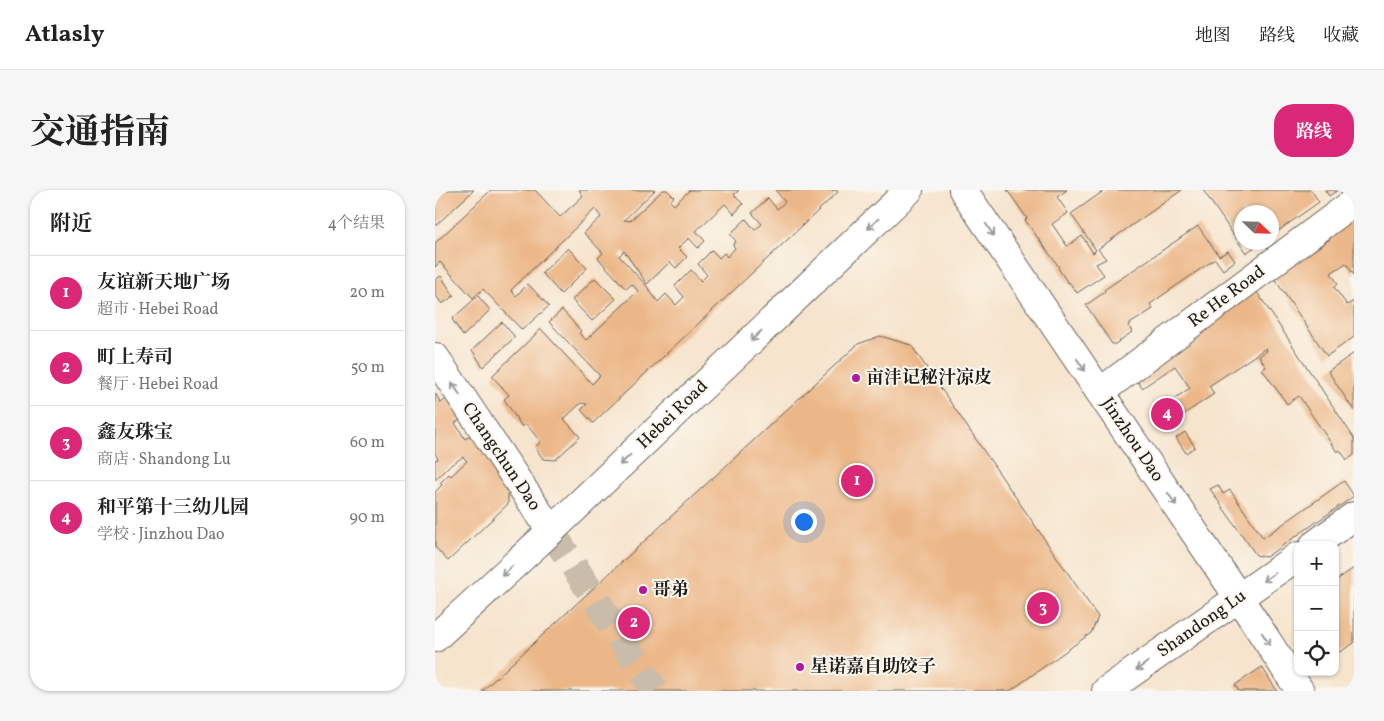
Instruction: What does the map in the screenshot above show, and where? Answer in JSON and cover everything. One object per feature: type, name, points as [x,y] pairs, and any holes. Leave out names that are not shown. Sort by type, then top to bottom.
[{"type":"street","name":"Hebei Road","points":[[435,638],[551,531],[909,190]]},
{"type":"street","name":"Jinzhou Dao","points":[[963,190],[1300,691]]},
{"type":"street","name":"Re He Road","points":[[1100,392],[1354,202]]},
{"type":"street","name":"Changchun Dao","points":[[435,357],[551,531]]},
{"type":"street","points":[[1320,541],[1354,516]]},
{"type":"street","name":"Shandong Lu","points":[[1106,691],[1294,559]]},
{"type":"building","points":[[435,190],[474,190],[435,226]]},
{"type":"building","points":[[491,190],[535,190],[560,217],[583,196],[579,190],[655,190],[624,220],[630,221],[663,190],[667,190],[674,197],[670,201],[674,205],[690,190],[739,190],[734,195],[743,204],[734,214],[725,204],[696,231],[705,241],[698,248],[689,238],[678,248],[687,257],[676,268],[670,262],[647,284],[624,251],[619,256],[645,284],[658,302],[666,294],[676,305],[684,297],[675,286],[691,270],[701,281],[707,275],[698,264],[712,250],[719,258],[724,253],[727,257],[735,248],[733,245],[736,241],[730,234],[746,219],[755,230],[762,224],[752,213],[768,198],[777,209],[785,202],[777,190],[836,190],[838,192],[593,423],[581,410],[587,404],[581,403],[564,419],[580,437],[555,460],[543,459],[535,447],[541,442],[526,424],[522,427],[504,399],[509,395],[492,376],[541,329],[592,384],[600,376],[549,322],[562,310],[581,331],[579,333],[586,340],[638,291],[632,284],[626,289],[598,258],[603,253],[584,233],[601,217],[595,209],[511,290],[516,296],[528,284],[549,306],[522,330],[483,289],[473,298],[440,262],[435,267],[435,243]]},
{"type":"building","points":[[1007,190],[1067,190],[1057,197],[1068,213],[1052,224],[1067,246],[1082,236],[1093,253],[1096,250],[1071,214],[1105,190],[1182,190],[1098,249],[1106,259],[1096,264],[1104,275],[1077,293],[1068,283],[1059,267],[1025,220],[1027,218]]},
{"type":"building","points":[[1203,190],[1311,190],[1319,202],[1279,230],[1279,205],[1234,205],[1234,235]]},
{"type":"building","points":[[1325,190],[1338,190],[1329,196]]},
{"type":"building","points":[[1354,214],[1354,275],[1346,263],[1331,273],[1338,284],[1334,287],[1347,305],[1354,301],[1354,337],[1327,356],[1274,278],[1330,239],[1326,233]]},
{"type":"building","points":[[1198,226],[1219,256],[1228,251],[1235,261],[1223,270],[1215,259],[1150,304],[1153,309],[1128,325],[1132,332],[1115,344],[1112,344],[1086,305],[1105,292],[1104,290]]},
{"type":"building","points":[[568,248],[587,268],[561,294],[542,273]]},
{"type":"building","points":[[441,276],[454,296],[442,304],[435,294],[435,280]]},
{"type":"building","points":[[595,278],[616,299],[592,321],[572,300]]},
{"type":"building","points":[[1253,286],[1354,438],[1354,455],[1347,460],[1340,450],[1337,452],[1299,396],[1287,404],[1262,369],[1266,367],[1259,356],[1267,351],[1266,348],[1209,386],[1214,394],[1181,416],[1171,401],[1190,388],[1175,366],[1142,388],[1133,374]]},
{"type":"building","points":[[478,296],[490,310],[463,336],[452,319]]},
{"type":"building","points":[[502,322],[515,337],[483,367],[472,350]]},
{"type":"building","points":[[880,336],[911,345],[1098,617],[1091,633],[1010,691],[482,691],[858,344]]},
{"type":"building","points":[[1354,353],[1354,411],[1328,371]]},
{"type":"building","points":[[435,393],[441,403],[449,397],[462,418],[455,423],[465,439],[473,434],[508,487],[508,504],[448,561],[435,547],[435,492],[442,485],[440,483],[449,474],[451,476],[467,461],[463,457],[449,466],[435,480],[435,460],[438,459],[435,453]]},
{"type":"building","points":[[1185,432],[1195,447],[1186,453],[1176,438]]},
{"type":"building","points":[[1344,481],[1354,496],[1266,557],[1256,555],[1210,489],[1218,485],[1223,494],[1230,490],[1263,538]]},
{"type":"building","points":[[1354,568],[1354,643],[1340,652],[1339,651],[1339,578]]},
{"type":"building","points":[[1262,667],[1277,691],[1239,691],[1235,685]]},
{"type":"tunnel","points":[[551,531],[655,691]]},
{"type":"place","name":"亩沣记秘汁凉皮","points":[[856,378]]},
{"type":"place","name":"和平第十三幼儿园","points":[[1167,414]]},
{"type":"place","name":"友谊新天地广场","points":[[857,481]]},
{"type":"place","name":"哥弟","points":[[643,590]]},
{"type":"place","name":"鑫友珠宝","points":[[1043,608]]},
{"type":"place","name":"町上寿司","points":[[634,623]]},
{"type":"place","name":"星诺嘉自助饺子","points":[[800,667]]}]
